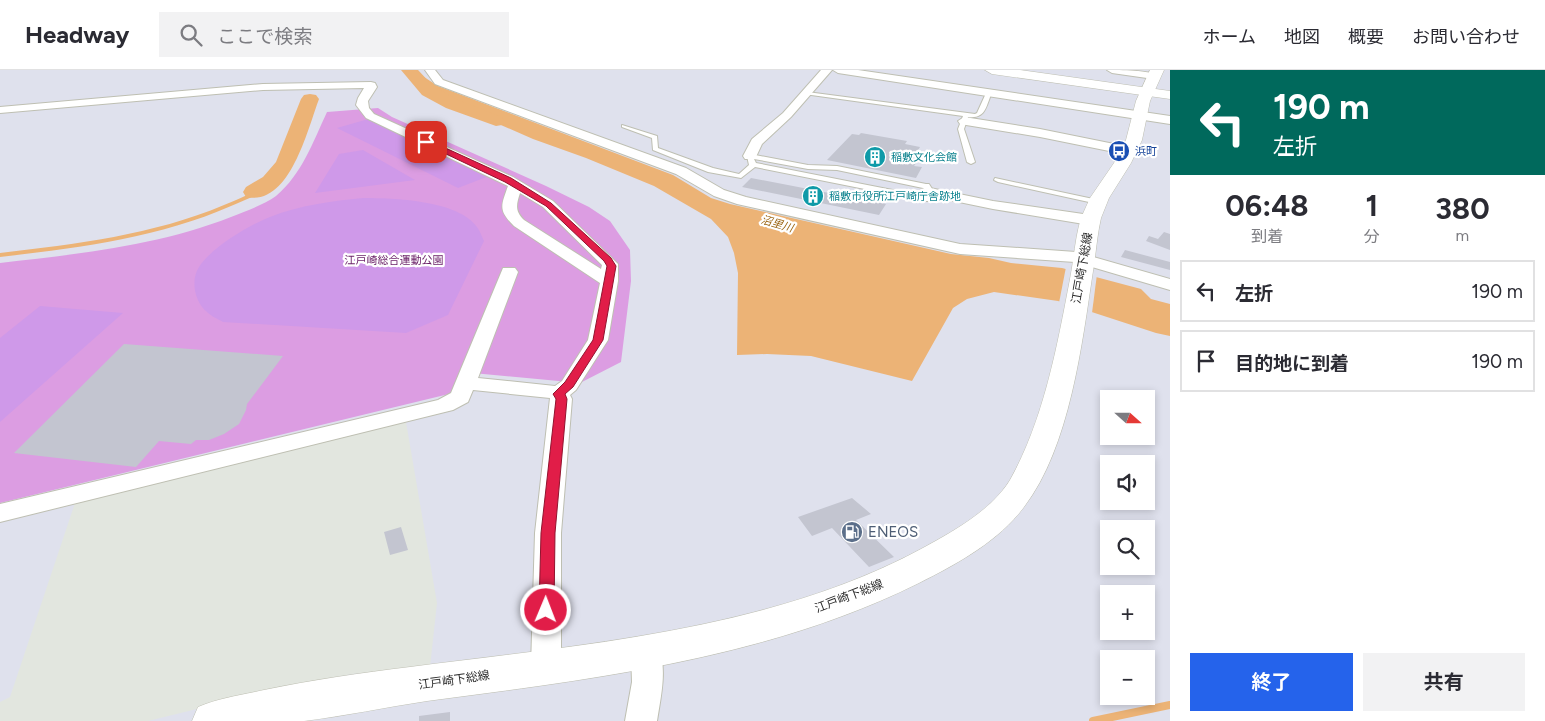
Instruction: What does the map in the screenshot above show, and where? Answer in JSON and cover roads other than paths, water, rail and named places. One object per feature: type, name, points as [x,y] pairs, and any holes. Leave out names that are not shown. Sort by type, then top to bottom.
[{"type":"main road","points":[[992,70],[1152,79],[1170,95]]},
{"type":"main road","name":"江戸崎下総線","points":[[213,721],[286,705],[356,693],[646,652],[727,636],[831,604],[922,566],[989,522],[1009,504],[1023,485],[1040,447],[1054,406],[1073,322],[1090,220],[1098,202],[1134,140],[1139,114],[1152,79]]},
{"type":"street","points":[[430,70],[440,82],[681,171],[727,196],[941,246],[1084,261],[1170,285]]},
{"type":"street","points":[[751,161],[756,142],[807,94],[827,70]]},
{"type":"street","points":[[838,70],[1170,120]]},
{"type":"street","points":[[1112,70],[1152,79]]},
{"type":"street","points":[[263,87],[273,72]]},
{"type":"street","points":[[0,110],[263,87],[371,85],[372,87],[361,98],[364,111],[370,116],[516,185],[548,204],[608,260],[611,266],[598,340],[569,385],[559,394],[465,383]]},
{"type":"street","points":[[965,118],[1129,151]]},
{"type":"street","points":[[516,185],[509,203],[510,214],[519,223],[609,281]]},
{"type":"street","points":[[930,192],[993,205],[1090,220]]},
{"type":"street","points":[[0,514],[445,405],[460,397],[509,272]]},
{"type":"street","points":[[546,667],[548,533],[562,399],[559,394]]},
{"type":"street","points":[[641,721],[648,682],[646,652]]},
{"type":"lane","points":[[807,94],[965,118],[980,114],[989,92]]},
{"type":"lane","points":[[965,118],[961,129],[971,162]]},
{"type":"lane","points":[[624,126],[655,137],[655,149],[711,170],[742,176],[751,161]]},
{"type":"lane","points":[[751,161],[837,168],[926,186],[930,192],[926,199],[751,161]]},
{"type":"lane","points":[[998,180],[1098,202]]},
{"type":"water","points":[[406,70],[413,70],[438,86],[673,175],[711,198],[730,204],[951,254],[1062,268],[1141,289],[1151,299],[1170,304],[1170,336],[1058,301],[994,292],[967,299],[953,308],[912,381],[811,356],[737,355],[738,273],[728,237],[711,219],[654,186],[533,139],[421,90]]},
{"type":"water","points":[[283,164],[289,165],[265,190],[203,217],[146,234],[117,240],[59,250],[0,257],[0,253],[86,242],[170,224],[247,195],[270,180]]},
{"type":"waterway","name":"沼里川","points":[[409,70],[428,91],[452,104],[496,121]]},
{"type":"waterway","points":[[254,192],[271,182],[286,164],[310,99]]},
{"type":"waterway","points":[[1093,721],[1170,705]]},
{"type":"place","name":"浜町","points":[[1119,151]]},
{"type":"place","name":"稲敷文化会館","points":[[875,157]]},
{"type":"place","name":"稲敷市役所江戸崎庁舎跡地","points":[[813,196]]},
{"type":"place","name":"ENEOS","points":[[852,532]]},
{"type":"park label","name":"江戸崎総合運動公園","points":[[394,260]]}]
